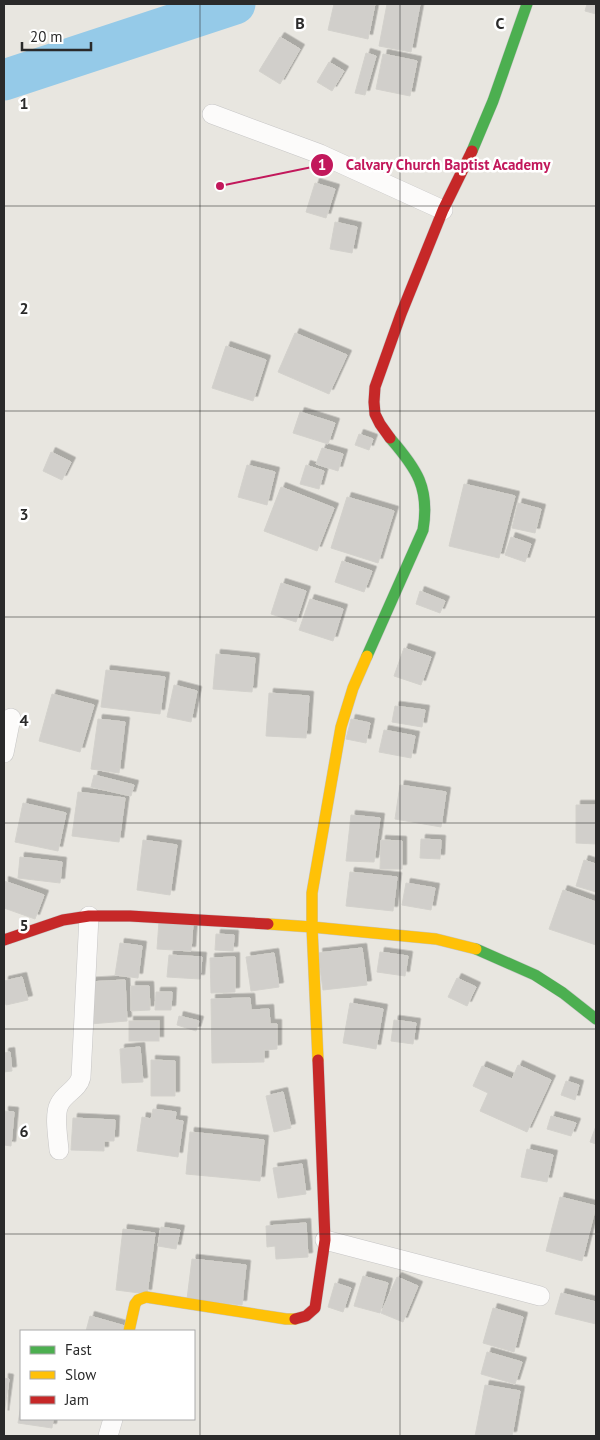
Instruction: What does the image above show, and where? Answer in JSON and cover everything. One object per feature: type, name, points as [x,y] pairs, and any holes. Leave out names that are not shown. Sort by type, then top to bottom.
[{"type":"street","points":[[129,1330],[135,1304],[138,1300],[146,1297],[286,1319],[307,1316],[315,1308],[323,1260],[324,1240],[312,926],[312,893],[315,870],[341,727],[353,688],[423,530],[426,517],[421,485],[414,468],[378,422],[374,411],[373,399],[375,387],[401,314],[444,210],[493,101],[526,4]]},
{"type":"street","points":[[212,114],[320,154],[444,210]]},
{"type":"street","points":[[4,753],[12,718]]},
{"type":"street","points":[[59,1150],[57,1109],[62,1100],[77,1086],[80,1077],[90,916]]},
{"type":"street","points":[[6,937],[63,920],[90,916],[130,916],[312,926],[436,939],[476,949],[535,975],[596,1018]]},
{"type":"street","points":[[324,1240],[540,1296]]},
{"type":"street","points":[[108,1436],[113,1420]]},
{"type":"building","points":[[334,4],[375,4],[368,39],[328,30]]},
{"type":"building","points":[[387,4],[420,4],[411,52],[379,46]]},
{"type":"building","points":[[587,4],[596,4],[596,14],[585,11]]},
{"type":"building","points":[[280,37],[300,49],[280,84],[259,71]]},
{"type":"building","points":[[366,53],[376,56],[365,95],[355,93]]},
{"type":"building","points":[[383,54],[417,61],[410,96],[376,89]]},
{"type":"building","points":[[329,62],[344,71],[332,91],[317,82]]},
{"type":"building","points":[[315,183],[335,189],[326,218],[306,212]]},
{"type":"building","points":[[335,222],[357,227],[352,253],[330,249]]},
{"type":"building","points":[[295,333],[347,355],[329,394],[278,372]]},
{"type":"building","points":[[226,346],[266,360],[253,401],[212,388]]},
{"type":"building","points":[[300,412],[335,423],[328,444],[293,433]]},
{"type":"building","points":[[359,434],[373,439],[369,450],[355,445]]},
{"type":"building","points":[[322,448],[343,454],[338,471],[316,464]]},
{"type":"building","points":[[51,452],[71,462],[62,480],[43,471]]},
{"type":"building","points":[[247,465],[275,472],[267,505],[238,497]]},
{"type":"building","points":[[306,465],[324,471],[319,489],[300,484]]},
{"type":"building","points":[[464,484],[515,496],[499,558],[449,546]]},
{"type":"building","points":[[281,487],[334,508],[317,551],[264,531]]},
{"type":"building","points":[[347,497],[394,511],[378,563],[331,548]]},
{"type":"building","points":[[518,503],[541,509],[535,533],[512,528]]},
{"type":"building","points":[[511,537],[531,544],[525,562],[505,555]]},
{"type":"building","points":[[342,561],[372,571],[364,592],[335,582]]},
{"type":"building","points":[[281,583],[306,591],[296,622],[271,614]]},
{"type":"building","points":[[420,591],[445,601],[440,613],[416,604]]},
{"type":"building","points":[[310,599],[343,609],[333,641],[299,630]]},
{"type":"building","points":[[404,648],[431,657],[421,685],[394,676]]},
{"type":"building","points":[[216,654],[255,658],[252,692],[213,689]]},
{"type":"building","points":[[106,670],[165,677],[160,714],[101,707]]},
{"type":"building","points":[[174,685],[197,691],[191,722],[167,717]]},
{"type":"building","points":[[269,693],[309,696],[306,738],[266,736]]},
{"type":"building","points":[[52,694],[94,705],[80,752],[39,741]]},
{"type":"building","points":[[395,706],[425,710],[422,727],[392,722]]},
{"type":"building","points":[[98,719],[125,722],[119,773],[91,769]]},
{"type":"building","points":[[351,719],[370,723],[366,743],[346,739]]},
{"type":"building","points":[[384,730],[415,736],[411,758],[379,752]]},
{"type":"building","points":[[94,775],[134,785],[131,796],[91,787]]},
{"type":"building","points":[[400,785],[446,792],[441,827],[395,819]]},
{"type":"building","points":[[78,792],[125,798],[119,842],[72,836]]},
{"type":"building","points":[[23,803],[66,813],[58,851],[15,842]]},
{"type":"building","points":[[576,805],[596,805],[596,844],[576,843]]},
{"type":"building","points":[[351,815],[380,818],[374,862],[346,861]]},
{"type":"building","points":[[421,839],[441,840],[440,859],[420,858]]},
{"type":"building","points":[[143,840],[177,845],[170,895],[137,890]]},
{"type":"building","points":[[381,840],[402,841],[402,869],[380,869]]},
{"type":"building","points":[[20,857],[62,862],[60,883],[18,878]]},
{"type":"building","points":[[584,860],[596,864],[596,892],[576,886]]},
{"type":"building","points":[[350,872],[397,877],[393,911],[346,906]]},
{"type":"building","points":[[4,881],[44,895],[35,919],[4,908]]},
{"type":"building","points":[[406,883],[435,888],[431,910],[402,905]]},
{"type":"building","points":[[563,890],[596,902],[596,945],[549,929]]},
{"type":"building","points":[[159,921],[193,923],[191,951],[157,949]]},
{"type":"building","points":[[216,934],[234,935],[233,951],[215,950]]},
{"type":"building","points":[[120,943],[142,946],[138,978],[115,975]]},
{"type":"building","points":[[362,948],[367,985],[323,990],[318,953]]},
{"type":"building","points":[[380,952],[408,956],[405,976],[377,972]]},
{"type":"building","points":[[274,953],[279,987],[251,991],[246,957]]},
{"type":"building","points":[[169,955],[202,957],[200,979],[167,977]]},
{"type":"building","points":[[235,957],[235,992],[211,993],[210,958]]},
{"type":"building","points":[[22,977],[28,1000],[6,1005],[4,981]]},
{"type":"building","points":[[457,978],[476,987],[467,1006],[448,997]]},
{"type":"building","points":[[125,980],[127,1021],[90,1024],[88,982]]},
{"type":"building","points":[[131,986],[149,986],[150,1010],[131,1011]]},
{"type":"building","points":[[156,992],[172,992],[171,1010],[155,1010]]},
{"type":"building","points":[[250,998],[251,1010],[269,1009],[270,1024],[277,1024],[277,1049],[264,1050],[264,1062],[212,1063],[211,999]]},
{"type":"building","points":[[350,1003],[383,1009],[376,1049],[343,1043]]},
{"type":"building","points":[[179,1016],[199,1021],[196,1031],[177,1025]]},
{"type":"building","points":[[394,1020],[416,1023],[413,1044],[391,1041]]},
{"type":"building","points":[[129,1021],[159,1021],[159,1041],[129,1041]]},
{"type":"building","points":[[140,1047],[143,1082],[122,1083],[120,1049]]},
{"type":"building","points":[[10,1052],[12,1071],[4,1072],[4,1053]]},
{"type":"building","points":[[151,1060],[175,1061],[175,1096],[151,1096]]},
{"type":"building","points":[[518,1065],[551,1080],[527,1132],[480,1111],[488,1093],[473,1086],[482,1066],[512,1079]]},
{"type":"building","points":[[566,1081],[579,1085],[575,1100],[561,1095]]},
{"type":"building","points":[[283,1092],[291,1128],[274,1132],[266,1096]]},
{"type":"building","points":[[153,1109],[176,1112],[175,1120],[183,1121],[178,1157],[137,1151],[142,1117],[151,1119]]},
{"type":"building","points":[[4,1111],[14,1112],[11,1146],[4,1145]]},
{"type":"building","points":[[551,1116],[576,1123],[571,1136],[547,1129]]},
{"type":"building","points":[[73,1118],[115,1120],[114,1141],[104,1141],[104,1151],[71,1150]]},
{"type":"building","points":[[596,1126],[596,1144],[590,1142]]},
{"type":"building","points":[[190,1132],[264,1140],[260,1181],[186,1174]]},
{"type":"building","points":[[527,1149],[553,1155],[547,1182],[521,1177]]},
{"type":"building","points":[[302,1164],[306,1194],[278,1198],[273,1168]]},
{"type":"building","points":[[560,1197],[596,1206],[582,1261],[546,1251]]},
{"type":"building","points":[[306,1223],[308,1257],[276,1259],[275,1246],[267,1247],[266,1226]]},
{"type":"building","points":[[161,1227],[180,1230],[176,1249],[158,1246]]},
{"type":"building","points":[[123,1229],[155,1233],[147,1294],[116,1290]]},
{"type":"building","points":[[192,1259],[246,1265],[242,1305],[187,1299]]},
{"type":"building","points":[[363,1276],[388,1283],[380,1313],[354,1306]]},
{"type":"building","points":[[397,1277],[418,1286],[403,1322],[381,1313]]},
{"type":"building","points":[[335,1283],[351,1288],[343,1312],[328,1307]]},
{"type":"building","points":[[561,1293],[596,1302],[596,1324],[555,1314]]},
{"type":"building","points":[[493,1308],[523,1317],[514,1352],[483,1343]]},
{"type":"building","points":[[90,1316],[125,1326],[123,1330],[86,1330]]},
{"type":"building","points":[[487,1352],[522,1362],[515,1384],[481,1374]]},
{"type":"building","points":[[4,1378],[9,1379],[4,1415]]},
{"type":"building","points":[[485,1385],[520,1391],[512,1436],[475,1436]]},
{"type":"building","points":[[20,1411],[20,1420],[53,1420],[52,1428],[18,1423]]},
{"type":"waterway","points":[[4,80],[235,4]]},
{"type":"traffic: fast","points":[[472,151],[493,101],[527,4]]},
{"type":"traffic: fast","points":[[367,656],[423,530],[425,515],[425,502],[419,480],[408,460],[390,438]]},
{"type":"traffic: fast","points":[[476,949],[535,975],[563,993],[596,1019]]},
{"type":"traffic: slow","points":[[318,1060],[312,893],[341,727],[353,688],[367,656]]},
{"type":"traffic: slow","points":[[268,924],[436,939],[476,949]]},
{"type":"traffic: slow","points":[[129,1330],[135,1304],[138,1300],[146,1297],[295,1319]]},
{"type":"traffic: jam","points":[[390,438],[375,414],[375,387],[401,314],[443,210],[472,151]]},
{"type":"traffic: jam","points":[[4,940],[63,920],[89,916],[130,916],[268,924]]},
{"type":"traffic: jam","points":[[295,1319],[306,1316],[315,1308],[325,1240],[318,1060]]},
{"type":"place","name":"Calvary Church Baptist Academy","points":[[220,186]]}]
